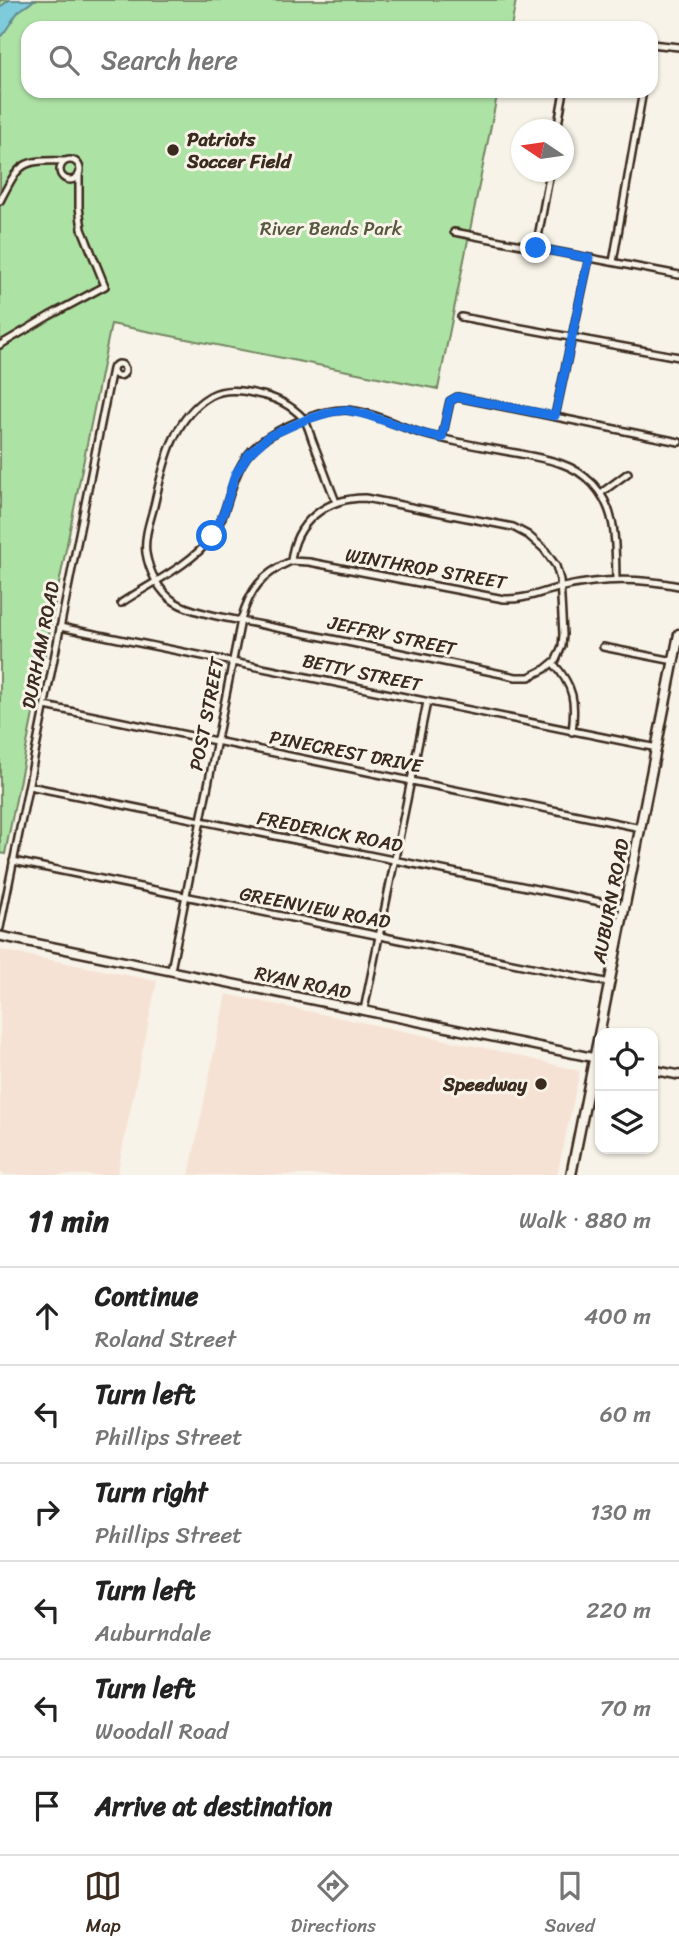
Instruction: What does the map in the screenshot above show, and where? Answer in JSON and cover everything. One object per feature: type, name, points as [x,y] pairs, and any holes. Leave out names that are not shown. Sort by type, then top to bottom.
[{"type":"main road","name":"AUBURN ROAD","points":[[603,1028],[679,637]]},
{"type":"main road","name":"AUBURN ROAD","points":[[571,1175],[595,1072]]},
{"type":"street","points":[[658,46],[679,47]]},
{"type":"street","points":[[559,119],[563,98]]},
{"type":"street","points":[[613,262],[642,98]]},
{"type":"street","points":[[79,164],[86,160]]},
{"type":"street","points":[[0,201],[12,177],[22,167],[36,161],[73,161],[79,164]]},
{"type":"street","points":[[56,161],[61,167]]},
{"type":"street","points":[[65,161],[61,167],[64,178],[78,179]]},
{"type":"street","points":[[0,345],[106,286],[82,229],[79,164]]},
{"type":"street","points":[[536,248],[548,182]]},
{"type":"street","points":[[454,232],[679,275]]},
{"type":"street","points":[[555,416],[589,258]]},
{"type":"street","points":[[461,317],[679,357]]},
{"type":"street","points":[[111,379],[120,376],[124,372],[124,366],[118,363],[112,369],[114,374],[120,376]]},
{"type":"street","name":"DURHAM ROAD","points":[[0,928],[112,369]]},
{"type":"street","points":[[156,580],[146,553],[147,533],[169,449],[191,413],[212,395],[225,391],[259,394],[276,400],[305,420],[335,502]]},
{"type":"street","points":[[442,438],[450,401],[457,397],[679,442]]},
{"type":"street","points":[[121,603],[197,553],[212,536],[224,512],[235,475],[248,455],[269,436],[305,420],[346,410],[424,434],[562,464],[582,475],[601,493],[609,510],[614,529],[616,579]]},
{"type":"street","points":[[601,493],[628,473]]},
{"type":"street","points":[[291,561],[303,527],[316,513],[335,502],[357,498],[374,499],[513,527],[535,540],[549,554],[558,572],[561,587],[563,640],[553,663],[566,679],[574,699],[572,732]]},
{"type":"street","name":"WINTHROP STREET","points":[[291,561],[309,562],[504,599],[530,597],[561,587],[616,579],[679,586]]},
{"type":"street","name":"POST STREET","points":[[171,970],[241,620],[254,588],[291,561]]},
{"type":"street","name":"JEFFRY STREET","points":[[156,580],[165,593],[182,605],[241,620],[516,677],[533,676],[553,663]]},
{"type":"street","name":"BETTY STREET","points":[[60,627],[657,748]]},
{"type":"street","points":[[603,647],[674,661]]},
{"type":"street","points":[[364,1010],[427,702]]},
{"type":"street","name":"PINECREST DRIVE","points":[[45,706],[641,828]]},
{"type":"street","name":"FREDERICK ROAD","points":[[29,786],[625,907]]},
{"type":"street","name":"GREENVIEW ROAD","points":[[13,861],[610,983]]},
{"type":"street","name":"RYAN ROAD","points":[[0,936],[595,1058]]},
{"type":"street","points":[[658,1071],[679,1075]]},
{"type":"shaded area","points":[[0,950],[157,981],[117,1175],[5,1175],[0,1172]]},
{"type":"shaded area","points":[[226,994],[499,1051],[580,1071],[557,1175],[189,1175]]},
{"type":"green space","name":"River Bends Park","points":[[0,0],[516,0],[512,21],[21,21],[21,98],[497,98],[438,389],[111,324],[5,854],[0,853]]},
{"type":"water","points":[[9,0],[34,0],[19,11],[0,37],[0,7]]},
{"type":"place","name":"Patriots Soccer Field","points":[[173,150]]},
{"type":"place","name":"Speedway","points":[[541,1084]]},
{"type":"route","points":[[212,536],[224,512],[235,475],[248,455],[269,436],[305,420],[346,410],[442,438],[450,401],[457,397],[555,416],[589,258],[536,248]]}]
